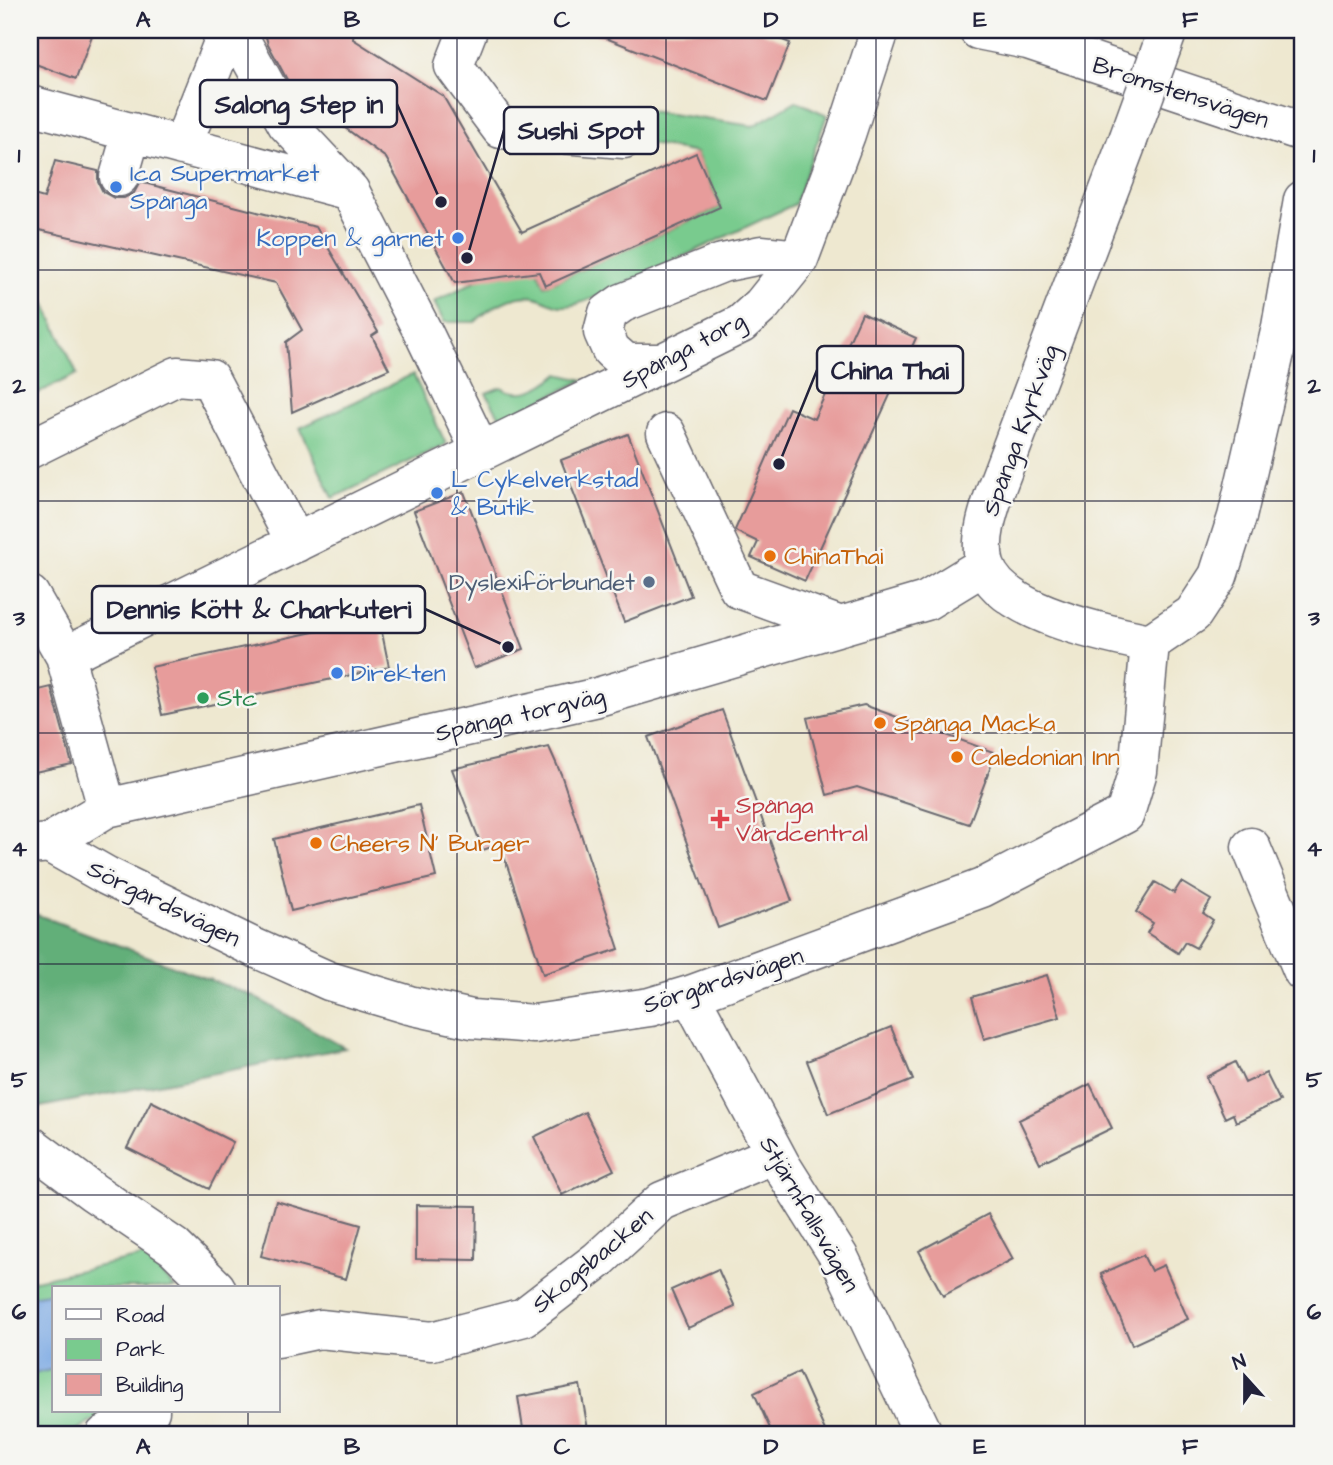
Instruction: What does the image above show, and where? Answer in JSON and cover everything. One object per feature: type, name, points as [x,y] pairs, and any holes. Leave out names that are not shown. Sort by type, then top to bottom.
[{"type":"street","points":[[182,146],[228,30]]},
{"type":"street","points":[[235,30],[287,124],[350,191],[481,452]]},
{"type":"street","points":[[468,30],[454,66],[501,129],[624,139]]},
{"type":"street","name":"Spånga torg","points":[[65,656],[741,324],[762,305],[799,258],[846,134],[880,30]]},
{"type":"street","name":"Bromstensvägen","points":[[978,30],[1023,35],[1303,132]]},
{"type":"street","name":"Spånga Kyrkväg","points":[[985,565],[983,534],[997,486],[1168,30]]},
{"type":"street","points":[[30,105],[350,191]]},
{"type":"street","points":[[119,177],[132,132]]},
{"type":"street","points":[[985,565],[1003,591],[1032,610],[1119,636],[1150,643],[1193,614],[1218,576],[1237,517],[1275,354],[1303,200]]},
{"type":"street","points":[[659,363],[626,363],[611,350],[603,332],[608,313],[622,303],[722,263],[761,255],[799,258]]},
{"type":"street","points":[[30,449],[177,376],[211,379],[296,543]]},
{"type":"street","points":[[666,433],[739,589],[841,626]]},
{"type":"street","name":"Spånga torgväg","points":[[39,844],[107,808],[594,698],[926,601],[985,565]]},
{"type":"street","points":[[30,595],[65,656],[107,808]]},
{"type":"street","name":"Sörgårdsvägen","points":[[39,844],[329,981],[409,1005],[472,1018],[534,1024],[650,1007],[690,995],[982,888],[1125,814],[1138,771],[1150,643]]},
{"type":"street","points":[[1251,847],[1303,972]]},
{"type":"street","name":"Stjärnfallsvägen","points":[[690,995],[775,1154],[839,1257],[924,1435]]},
{"type":"street","points":[[30,1145],[174,1247],[214,1286]]},
{"type":"street","name":"Skogsbacken","points":[[280,1338],[320,1329],[432,1341],[524,1317],[598,1260],[662,1202],[775,1154]]},
{"type":"green space","points":[[796,101],[827,115],[795,204],[580,303],[561,306],[535,297],[518,297],[494,307],[475,322],[444,322],[434,302],[530,253],[545,286],[720,207],[696,153],[624,139],[627,108],[753,126]]},
{"type":"green space","points":[[30,269],[77,374],[30,397]]},
{"type":"green space","points":[[413,374],[446,444],[333,498],[300,428]]},
{"type":"green space","points":[[558,374],[584,380],[501,419],[486,393],[501,387],[516,392],[531,391]]},
{"type":"green space","points":[[30,912],[253,996],[345,1048],[30,1109]]},
{"type":"green space","points":[[146,1256],[173,1286],[52,1286],[52,1412],[110,1412],[67,1435],[30,1435],[30,1281]]},
{"type":"water","points":[[52,1292],[52,1370],[30,1375],[30,1296]]},
{"type":"building","points":[[30,30],[94,30],[76,79],[30,62]]},
{"type":"building","points":[[264,30],[354,30],[353,39],[443,96],[522,232],[696,153],[720,207],[545,286],[539,272],[455,283],[386,158],[292,89],[268,44]]},
{"type":"building","points":[[757,30],[790,43],[767,101],[590,32]]},
{"type":"building","points":[[55,161],[98,171],[98,182],[103,192],[114,198],[124,198],[134,193],[140,182],[316,227],[378,332],[372,336],[389,369],[292,412],[286,342],[302,330],[276,283],[30,228],[30,194],[44,198]]},
{"type":"building","points":[[862,313],[916,338],[805,581],[751,557],[758,542],[735,530],[789,408],[814,419]]},
{"type":"building","points":[[628,434],[691,596],[624,622],[561,460]]},
{"type":"building","points":[[464,492],[524,649],[474,668],[414,511]]},
{"type":"building","points":[[379,618],[389,667],[162,715],[151,667]]},
{"type":"building","points":[[51,687],[72,764],[30,773],[30,692]]},
{"type":"building","points":[[864,705],[996,753],[969,824],[857,787],[827,795],[807,718]]},
{"type":"building","name":"Spånga Vårdcentral","points":[[722,710],[792,901],[718,928],[648,737]]},
{"type":"building","points":[[549,747],[561,774],[619,949],[543,974],[500,844],[483,850],[452,769]]},
{"type":"building","points":[[419,805],[436,877],[291,911],[274,839]]},
{"type":"building","points":[[1155,882],[1174,893],[1181,882],[1211,900],[1203,913],[1213,920],[1196,948],[1185,942],[1178,953],[1147,933],[1153,923],[1136,912]]},
{"type":"building","points":[[1047,975],[1060,1017],[984,1039],[972,997]]},
{"type":"building","points":[[891,1027],[913,1080],[828,1114],[807,1061]]},
{"type":"building","points":[[1235,1062],[1245,1083],[1266,1073],[1280,1101],[1236,1122],[1233,1114],[1225,1118],[1206,1077]]},
{"type":"building","points":[[1090,1084],[1112,1128],[1040,1163],[1019,1120]]},
{"type":"building","points":[[151,1101],[233,1142],[209,1189],[127,1148]]},
{"type":"building","points":[[585,1112],[614,1170],[562,1195],[534,1137]]},
{"type":"building","points":[[276,1201],[361,1225],[346,1279],[261,1256]]},
{"type":"building","points":[[416,1205],[477,1206],[476,1260],[416,1259]]},
{"type":"building","points":[[988,1214],[1013,1259],[943,1296],[919,1251]]},
{"type":"building","points":[[1143,1255],[1151,1271],[1164,1265],[1188,1319],[1132,1345],[1101,1274]]},
{"type":"building","points":[[718,1269],[735,1307],[688,1328],[671,1290]]},
{"type":"building","points":[[799,1372],[827,1435],[773,1435],[754,1393]]},
{"type":"building","points":[[580,1385],[589,1435],[524,1435],[518,1397]]},
{"type":"place","name":"Ica Supermarket Spånga","points":[[116,187]]},
{"type":"place","name":"Salong Step in","points":[[441,202]]},
{"type":"place","name":"Koppen & garnet","points":[[458,238]]},
{"type":"place","name":"Sushi Spot","points":[[467,258]]},
{"type":"place","name":"China Thai","points":[[779,464]]},
{"type":"place","name":"L Cykelverkstad & Butik","points":[[437,493]]},
{"type":"place","name":"ChinaThai","points":[[770,556]]},
{"type":"place","name":"Dyslexiförbundet","points":[[649,582]]},
{"type":"place","name":"Dennis Kött & Charkuteri","points":[[508,647]]},
{"type":"place","name":"Direkten","points":[[337,673]]},
{"type":"place","name":"Stc","points":[[203,698]]},
{"type":"place","name":"Spånga Macka","points":[[880,723]]},
{"type":"place","name":"Caledonian Inn","points":[[957,757]]},
{"type":"place","name":"Spånga Vårdcentral","points":[[720,819]]},
{"type":"place","name":"Cheers N’ Burger","points":[[316,843]]}]
